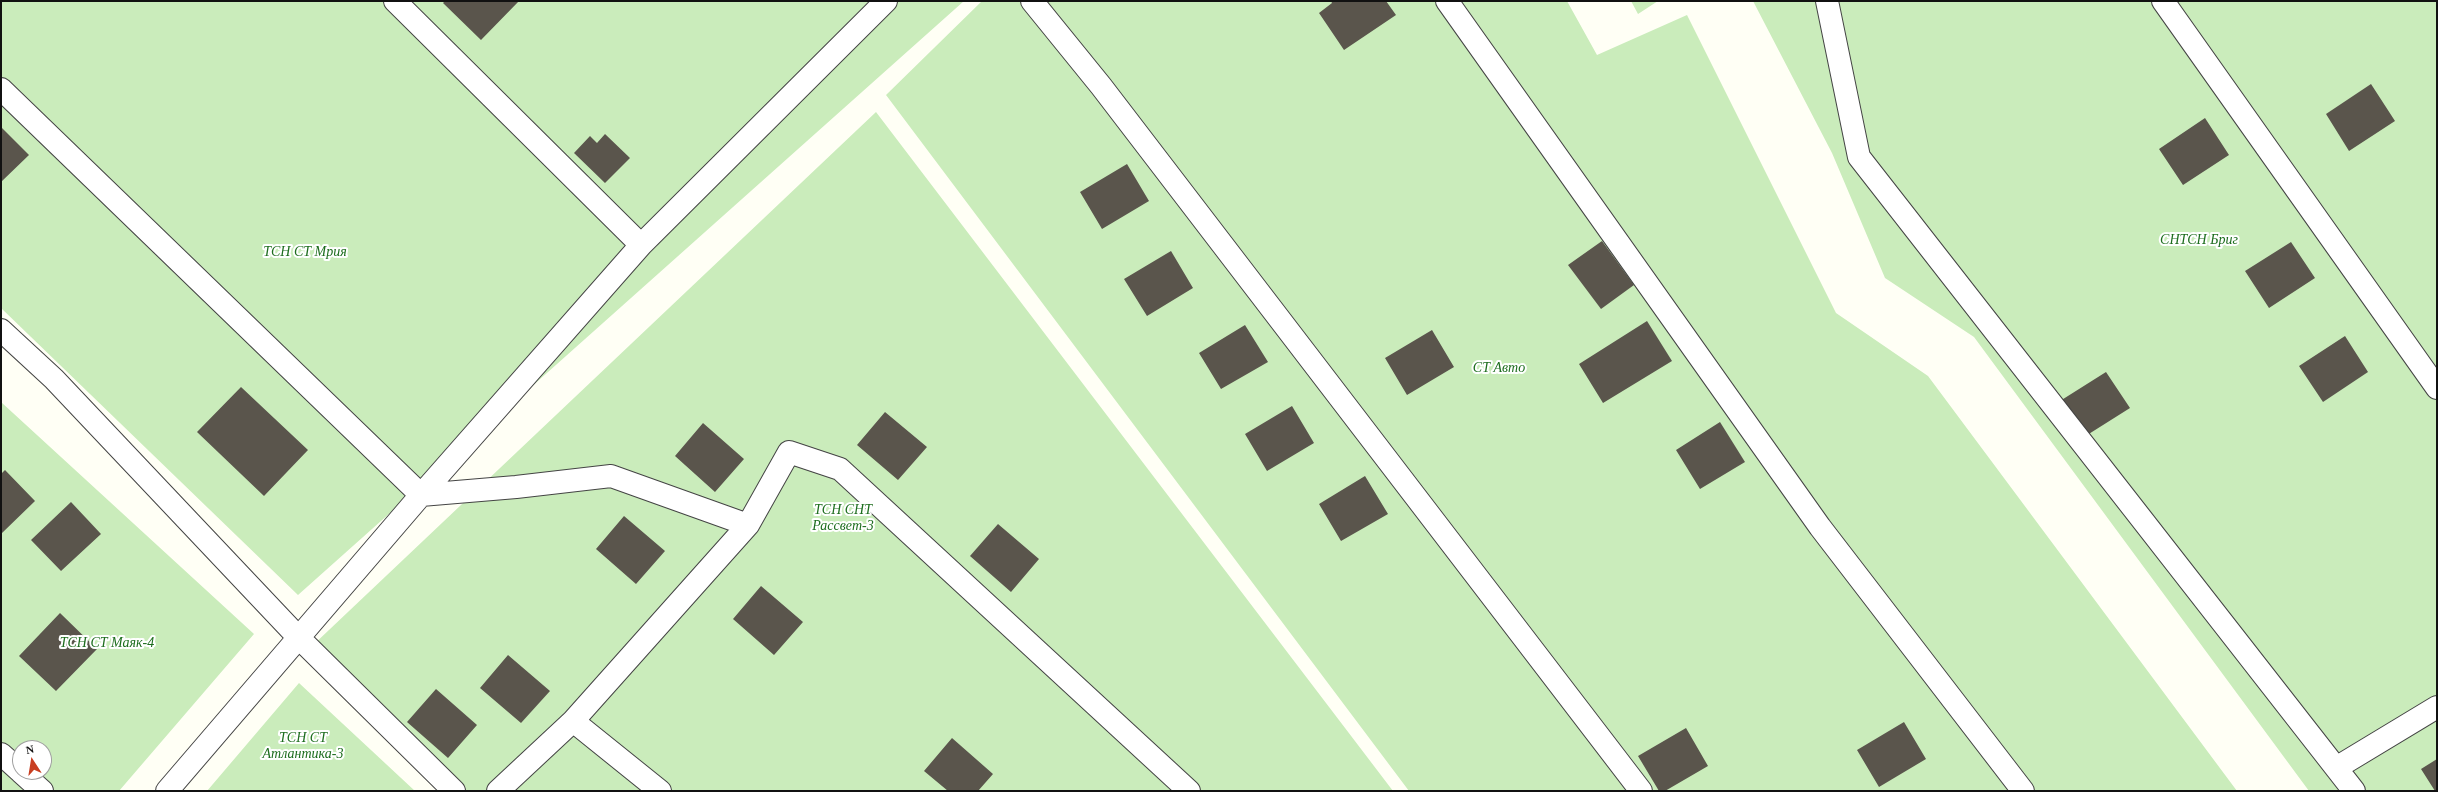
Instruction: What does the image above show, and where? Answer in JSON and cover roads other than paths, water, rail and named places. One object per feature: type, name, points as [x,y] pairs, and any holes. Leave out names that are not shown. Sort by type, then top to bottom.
[{"type":"street","points":[[395,1],[641,245]]},
{"type":"street","points":[[167,791],[420,495],[641,245],[886,1]]},
{"type":"street","points":[[1032,1],[1101,86],[1641,791]]},
{"type":"street","points":[[1447,1],[1820,527],[2023,791]]},
{"type":"street","points":[[1827,1],[1859,157],[2354,791]]},
{"type":"street","points":[[2163,1],[2437,388]]},
{"type":"street","points":[[1,89],[420,495],[516,487],[611,476],[748,525]]},
{"type":"street","points":[[1,330],[54,379],[298,637],[454,791]]},
{"type":"street","points":[[498,791],[573,721],[748,525],[789,452],[840,468],[1189,791]]},
{"type":"street","points":[[2336,768],[2437,707]]},
{"type":"street","points":[[573,721],[660,791]]},
{"type":"street","points":[[1,754],[12,763]]},
{"type":"street","points":[[30,780],[42,791]]},
{"type":"park label","name":"СНТСН Бриг","points":[[2199,240]]},
{"type":"park label","name":"ТСН СТ Мрия","points":[[305,252]]},
{"type":"park label","name":"СТ Авто","points":[[1499,368]]},
{"type":"park label","name":"ТСН СНТ Рассвет-3","points":[[843,518]]},
{"type":"park label","name":"ТСН СТ Маяк-4","points":[[107,643]]},
{"type":"park label","name":"ТСН СТ Атлантика-3","points":[[303,746]]}]
